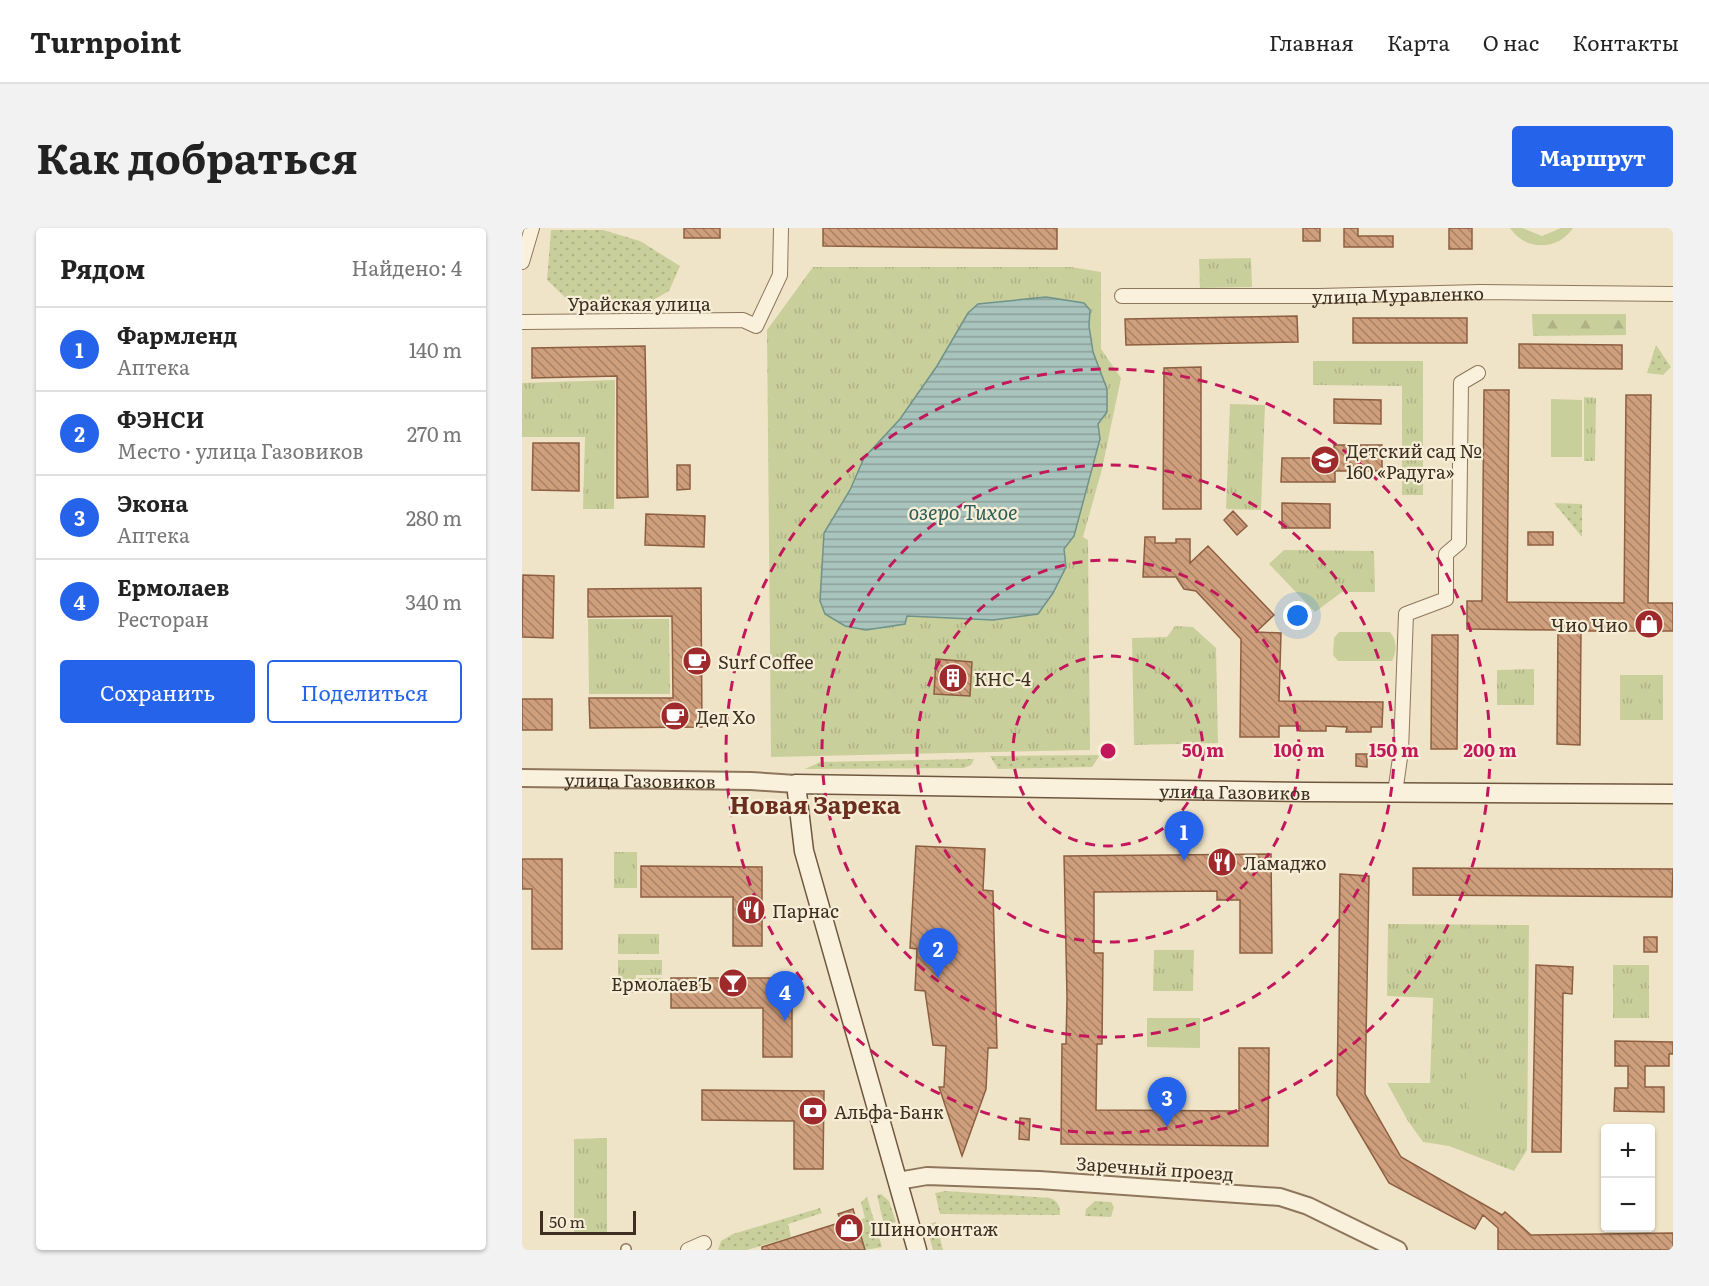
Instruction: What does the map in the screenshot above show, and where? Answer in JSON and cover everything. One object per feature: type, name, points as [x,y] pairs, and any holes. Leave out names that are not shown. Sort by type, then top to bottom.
[{"type":"main road","name":"улица Газовиков","points":[[796,784],[1395,793],[1673,794]]},
{"type":"main road","points":[[796,784],[804,850],[917,1250]]},
{"type":"street","points":[[522,262],[532,228]]},
{"type":"street","name":"Урайская улица","points":[[522,322],[743,320],[756,326],[780,275],[781,228]]},
{"type":"street","name":"улица Муравленко","points":[[1122,296],[1319,296],[1480,292],[1673,294]]},
{"type":"street","points":[[1395,793],[1401,751],[1406,614],[1446,599],[1446,554],[1459,543],[1461,383],[1478,373]]},
{"type":"street","name":"улица Газовиков","points":[[522,778],[751,781],[796,784]]},
{"type":"street","name":"Заречный проезд","points":[[898,1181],[927,1176],[1040,1180],[1280,1197],[1308,1206],[1398,1250]]},
{"type":"street","points":[[688,1250],[704,1243]]},
{"type":"green space","points":[[1510,228],[1522,228],[1542,236],[1561,228],[1573,228],[1559,241],[1542,245],[1524,241]]},
{"type":"green space","points":[[551,230],[603,230],[640,241],[680,266],[669,291],[641,307],[607,308],[572,304],[547,280]]},
{"type":"green space","points":[[1251,258],[1252,287],[1200,288],[1199,259]]},
{"type":"green space","points":[[813,267],[1071,267],[1101,272],[1101,349],[1121,378],[1102,469],[1083,537],[1088,540],[1090,750],[771,757],[767,330]]},
{"type":"green space","points":[[1532,314],[1626,314],[1626,335],[1533,336]]},
{"type":"green space","points":[[1656,345],[1671,367],[1663,375],[1647,373]]},
{"type":"green space","points":[[1313,361],[1423,361],[1423,495],[1402,495],[1402,386],[1313,385]]},
{"type":"green space","points":[[615,380],[614,509],[583,509],[585,437],[522,437],[522,383]]},
{"type":"green space","points":[[1584,397],[1596,398],[1595,461],[1584,461]]},
{"type":"green space","points":[[1551,399],[1582,400],[1582,457],[1551,457]]},
{"type":"green space","points":[[1230,404],[1265,405],[1261,510],[1226,509]]},
{"type":"green space","points":[[1554,503],[1582,504],[1582,537]]},
{"type":"green space","points":[[1284,550],[1374,551],[1375,592],[1342,592],[1315,612],[1269,564]]},
{"type":"green space","points":[[588,619],[669,619],[670,694],[589,694]]},
{"type":"green space","points":[[1175,626],[1193,627],[1216,648],[1218,743],[1134,745],[1132,638],[1167,637]]},
{"type":"green space","points":[[1339,632],[1390,632],[1395,646],[1392,661],[1338,661],[1333,655],[1334,638]]},
{"type":"green space","points":[[1534,669],[1534,705],[1497,705],[1497,670]]},
{"type":"green space","points":[[1620,675],[1663,675],[1663,720],[1620,720]]},
{"type":"green space","points":[[1100,755],[1092,767],[998,769],[990,756]]},
{"type":"green space","points":[[974,759],[971,765],[964,768],[805,769],[820,762]]},
{"type":"green space","points":[[614,852],[637,852],[637,888],[614,888]]},
{"type":"green space","points":[[1388,924],[1529,925],[1527,1150],[1514,1171],[1449,1146],[1423,1142],[1408,1121],[1387,1083],[1430,1083],[1433,998],[1387,996]]},
{"type":"green space","points":[[618,934],[659,934],[659,954],[618,954]]},
{"type":"green space","points":[[1154,950],[1194,950],[1193,991],[1153,991]]},
{"type":"green space","points":[[618,960],[662,960],[662,975],[636,975],[635,993],[618,993]]},
{"type":"green space","points":[[1613,965],[1649,965],[1649,1018],[1613,1018]]},
{"type":"green space","points":[[638,978],[663,978],[663,991],[639,991]]},
{"type":"green space","points":[[1147,1018],[1200,1018],[1200,1048],[1147,1047]]},
{"type":"green space","points":[[1473,1065],[1496,1067],[1500,1116],[1494,1125],[1472,1124],[1470,1119],[1466,1073],[1467,1068]]},
{"type":"green space","points":[[607,1138],[607,1232],[574,1232],[574,1139]]},
{"type":"green space","points":[[946,1191],[1050,1198],[1058,1205],[1060,1215],[940,1214],[935,1193]]},
{"type":"green space","points":[[881,1194],[889,1201],[896,1222],[884,1225],[877,1195]]},
{"type":"green space","points":[[867,1197],[882,1247],[865,1250],[856,1221],[865,1218],[861,1202]]},
{"type":"green space","points":[[1095,1201],[1111,1202],[1114,1207],[1111,1217],[1085,1216],[1086,1209]]},
{"type":"green space","points":[[820,1208],[822,1213],[788,1224],[791,1237],[747,1250],[718,1250],[721,1241],[733,1234]]},
{"type":"green space","points":[[936,1222],[943,1250],[933,1250],[926,1225]]},
{"type":"water","name":"озеро Тихое","points":[[1046,297],[1084,303],[1090,310],[1089,326],[1093,352],[1107,389],[1107,412],[1098,424],[1100,439],[1074,536],[1064,549],[1066,567],[1053,593],[1038,614],[993,620],[907,616],[905,624],[866,630],[845,626],[825,614],[820,601],[824,533],[850,490],[864,458],[900,419],[937,366],[968,313],[978,304]]},
{"type":"building","points":[[684,228],[720,228],[720,238],[684,238]]},
{"type":"building","points":[[823,228],[1057,228],[1057,249],[823,246]]},
{"type":"building","points":[[1303,228],[1320,228],[1320,241],[1303,241]]},
{"type":"building","points":[[1344,228],[1358,228],[1358,236],[1393,236],[1393,247],[1344,247]]},
{"type":"building","points":[[1449,228],[1472,228],[1472,249],[1449,249]]},
{"type":"building","points":[[1297,316],[1298,342],[1126,345],[1125,319]]},
{"type":"building","points":[[1353,318],[1467,318],[1467,343],[1353,343]]},
{"type":"building","points":[[1519,344],[1622,345],[1622,369],[1519,368]]},
{"type":"building","points":[[645,346],[648,497],[617,498],[617,376],[532,378],[532,348]]},
{"type":"building","points":[[1201,367],[1201,509],[1163,509],[1164,368]]},
{"type":"building","points":[[1484,390],[1509,390],[1507,602],[1624,603],[1626,395],[1651,395],[1648,603],[1673,603],[1673,631],[1581,631],[1580,745],[1557,744],[1558,630],[1467,629],[1467,601],[1482,601]]},
{"type":"building","points":[[1334,399],[1381,400],[1381,424],[1334,423]]},
{"type":"building","points":[[533,443],[579,443],[579,491],[532,490]]},
{"type":"building","points":[[1334,445],[1382,445],[1382,471],[1335,471],[1335,482],[1281,482],[1282,458],[1334,458]]},
{"type":"building","points":[[677,465],[690,465],[690,489],[677,490]]},
{"type":"building","points":[[1282,503],[1330,504],[1330,528],[1282,528]]},
{"type":"building","points":[[1233,511],[1247,526],[1237,535],[1224,520]]},
{"type":"building","points":[[646,514],[705,516],[704,547],[645,545]]},
{"type":"building","points":[[1528,532],[1553,532],[1553,545],[1528,545]]},
{"type":"building","points":[[1145,537],[1155,537],[1155,543],[1176,543],[1176,539],[1190,539],[1190,563],[1208,546],[1274,615],[1256,632],[1281,633],[1279,701],[1383,702],[1382,727],[1371,727],[1371,732],[1346,732],[1347,727],[1326,726],[1326,731],[1300,731],[1300,726],[1279,726],[1279,737],[1240,737],[1241,639],[1196,591],[1184,589],[1176,577],[1143,577]]},
{"type":"building","points":[[523,575],[554,576],[553,638],[522,637]]},
{"type":"building","points":[[701,588],[702,727],[590,728],[589,698],[673,698],[672,616],[588,617],[588,589]]},
{"type":"building","points":[[1432,635],[1458,635],[1457,749],[1431,749]]},
{"type":"building","name":"КНС-4","points":[[936,659],[972,662],[970,696],[934,694]]},
{"type":"building","points":[[522,699],[552,699],[552,730],[522,730]]},
{"type":"building","points":[[1356,754],[1367,754],[1367,767],[1356,766]]},
{"type":"building","points":[[916,846],[985,849],[983,890],[993,891],[997,1048],[988,1048],[986,1089],[962,1156],[939,1087],[944,1087],[946,1046],[933,1045],[925,991],[915,990],[917,949],[910,948]]},
{"type":"building","points":[[1271,854],[1272,953],[1240,953],[1240,900],[1217,900],[1217,891],[1094,892],[1094,953],[1103,953],[1102,1044],[1097,1044],[1096,1110],[1239,1111],[1239,1048],[1269,1048],[1268,1146],[1061,1144],[1062,1044],[1066,1044],[1067,997],[1064,856]]},
{"type":"building","points":[[522,859],[562,859],[562,949],[532,949],[532,889],[522,889]]},
{"type":"building","points":[[641,866],[762,867],[762,946],[733,946],[733,897],[641,897]]},
{"type":"building","points":[[1413,868],[1673,869],[1672,897],[1413,895]]},
{"type":"building","points":[[1340,874],[1369,876],[1365,1094],[1401,1157],[1502,1215],[1505,1212],[1531,1235],[1673,1233],[1673,1250],[1498,1250],[1498,1228],[1483,1215],[1475,1229],[1389,1183],[1337,1095]]},
{"type":"building","points":[[1644,937],[1657,937],[1657,952],[1644,952]]},
{"type":"building","points":[[1536,965],[1573,967],[1572,994],[1563,993],[1561,1152],[1532,1152]]},
{"type":"building","points":[[671,978],[792,978],[792,1057],[763,1057],[763,1008],[671,1008]]},
{"type":"building","points":[[1615,1041],[1673,1042],[1673,1054],[1669,1054],[1669,1066],[1645,1066],[1645,1087],[1664,1087],[1664,1112],[1614,1111],[1615,1088],[1628,1088],[1628,1066],[1615,1066]]},
{"type":"building","points":[[702,1090],[824,1091],[823,1169],[794,1169],[794,1121],[702,1120]]},
{"type":"building","points":[[1020,1118],[1030,1119],[1029,1140],[1019,1139]]},
{"type":"building","points":[[853,1209],[865,1250],[762,1250],[762,1247],[842,1222],[838,1214]]},
{"type":"place","name":"Детский сад № 160 «Радуга»","points":[[1325,460]]},
{"type":"place","name":"Чио Чио","points":[[1649,624]]},
{"type":"place","name":"Surf Coffee","points":[[697,661]]},
{"type":"place","name":"КНС-4","points":[[953,678]]},
{"type":"place","name":"Дед Хо","points":[[675,716]]},
{"type":"place","name":"Фармленд","points":[[1184,861]]},
{"type":"place","name":"Ламаджо","points":[[1222,862]]},
{"type":"place","name":"Парнас","points":[[751,910]]},
{"type":"place","name":"ФЭНСИ","points":[[938,978]]},
{"type":"place","name":"ЕрмолаевЪ","points":[[733,983]]},
{"type":"place","name":"Ермолаев","points":[[785,1021]]},
{"type":"place","name":"Альфа-Банк","points":[[813,1111]]},
{"type":"place","name":"Экона","points":[[1167,1127]]},
{"type":"place","name":"Шиномонтаж","points":[[849,1228]]},
{"type":"district","name":"Новая Зарека","points":[[815,803]]}]
